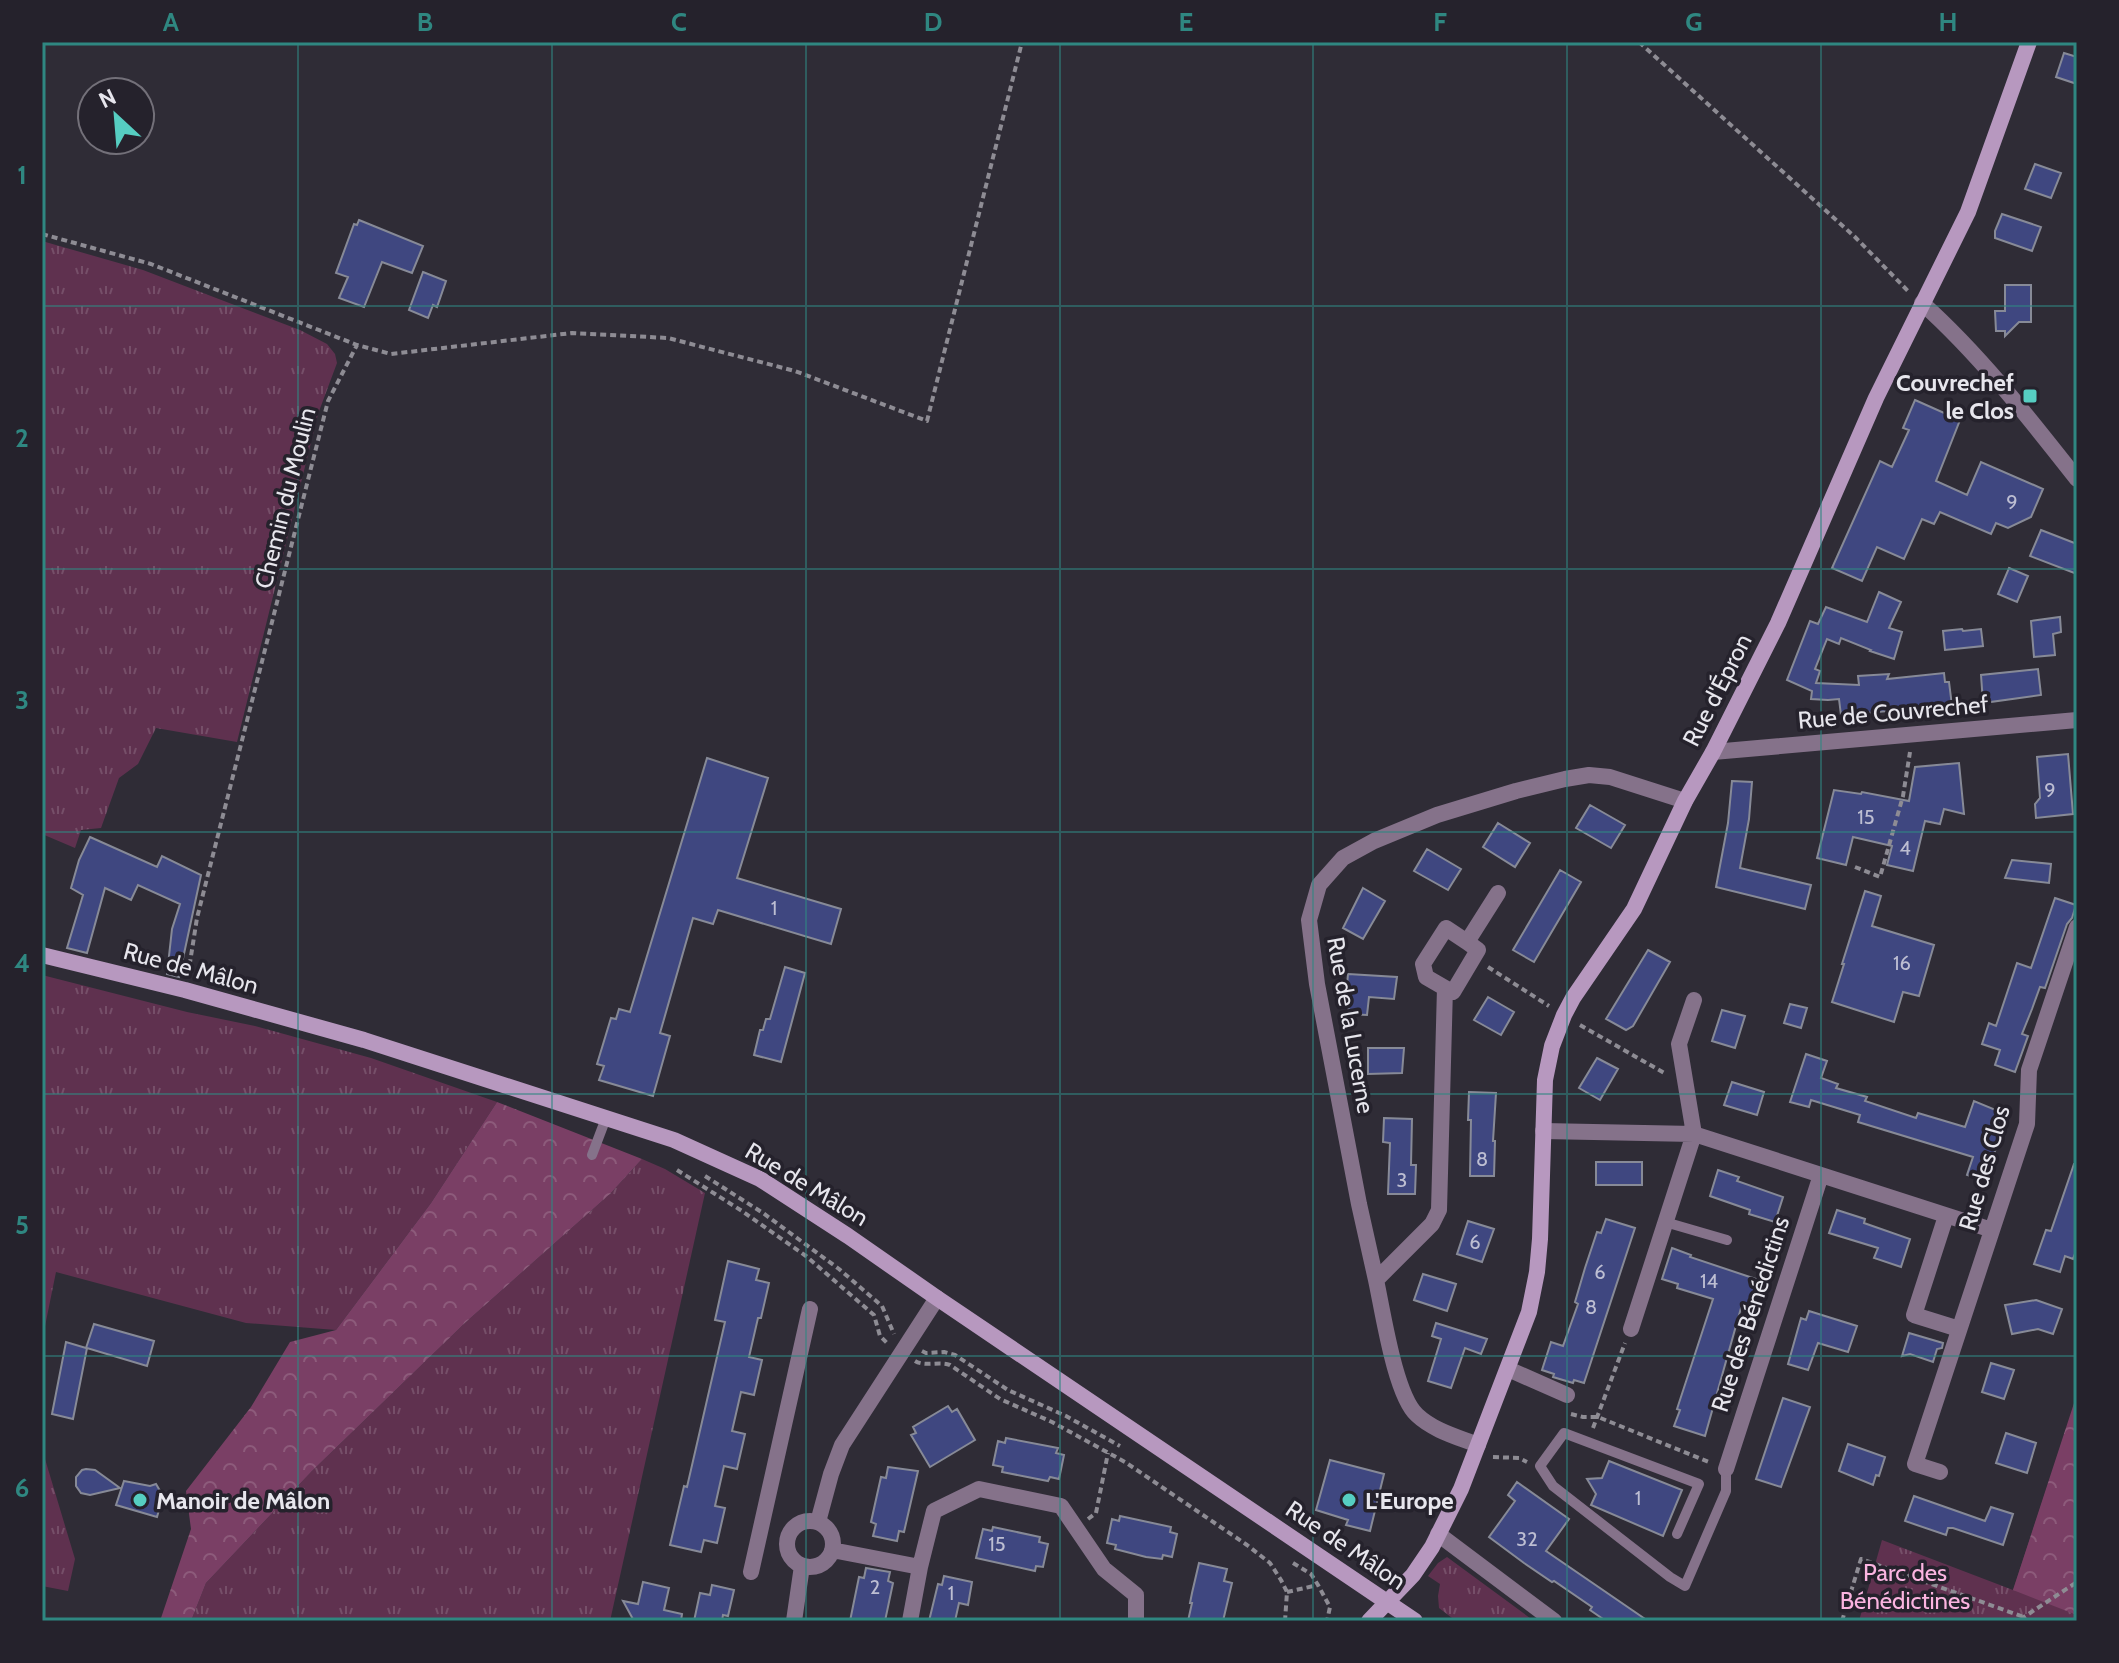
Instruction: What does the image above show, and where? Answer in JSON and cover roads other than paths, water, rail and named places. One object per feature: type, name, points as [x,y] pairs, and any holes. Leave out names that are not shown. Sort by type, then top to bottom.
[{"type":"street","name":"Rue d'Épron","points":[[1369,1621],[1413,1575],[1438,1534],[1461,1489],[1529,1312],[1540,1239],[1545,1080],[1552,1046],[1564,1015],[1634,909],[1685,801],[1778,623],[1876,398],[1968,212],[2029,42]]},
{"type":"street","points":[[1922,303],[2002,386],[2077,479]]},
{"type":"street","name":"Rue de Couvrechef","points":[[1713,752],[2077,720]]},
{"type":"street","name":"Rue de la Lucerne","points":[[1478,1445],[1427,1423],[1416,1415],[1404,1398],[1359,1204],[1317,984],[1309,920],[1319,885],[1343,858],[1374,841],[1437,815],[1565,779],[1589,775],[1610,777],[1685,801]]},
{"type":"street","points":[[1467,942],[1498,893]]},
{"type":"street","name":"Rue des Clos","points":[[1940,1472],[1915,1464],[2027,1124],[2029,1070],[2077,927]]},
{"type":"street","points":[[1446,928],[1478,950],[1453,992],[1445,988],[1426,977],[1423,964],[1446,928]]},
{"type":"street","name":"Rue de Mâlon","points":[[42,955],[185,990],[364,1040],[686,1145],[760,1179],[1415,1621]]},
{"type":"street","points":[[1376,1280],[1432,1224],[1439,1210],[1445,988]]},
{"type":"street","points":[[1631,1329],[1694,1134],[1679,1044],[1694,1000]]},
{"type":"street","points":[[1543,1131],[1694,1134],[1992,1230]]},
{"type":"street","name":"Rue des Bénédictins","points":[[1726,1469],[1821,1175]]},
{"type":"street","name":"Rue des Clos","points":[[1946,1216],[1914,1315],[1959,1329]]},
{"type":"street","points":[[818,1522],[842,1445],[937,1298]]},
{"type":"street","points":[[751,1572],[810,1309]]},
{"type":"street","points":[[1508,1369],[1567,1395]]},
{"type":"street","points":[[910,1621],[934,1511],[979,1489],[1061,1506],[1104,1569],[1136,1595],[1136,1621]]},
{"type":"street","points":[[811,1520],[818,1522],[829,1530],[832,1550],[824,1563],[802,1566],[790,1556],[786,1541],[788,1534],[798,1524],[811,1520]]},
{"type":"street","points":[[759,1534],[786,1541]]},
{"type":"street","points":[[1438,1534],[1554,1621]]},
{"type":"street","points":[[832,1550],[920,1567]]},
{"type":"street","points":[[794,1621],[802,1566]]},
{"type":"lane","points":[[592,1155],[606,1118]]},
{"type":"lane","points":[[1665,1222],[1727,1240]]},
{"type":"lane","points":[[1677,1534],[1699,1484],[1564,1433],[1540,1466],[1553,1486],[1685,1586],[1726,1491],[1726,1469]]},
{"type":"place","name":"Couvrechef le Clos","points":[[2030,396]]},
{"type":"place","name":"Manoir de Mâlon","points":[[140,1500]]},
{"type":"place","name":"L'Europe","points":[[1349,1500]]},
{"type":"park label","name":"Parc des Bénédictines","points":[[1905,1586]]}]
